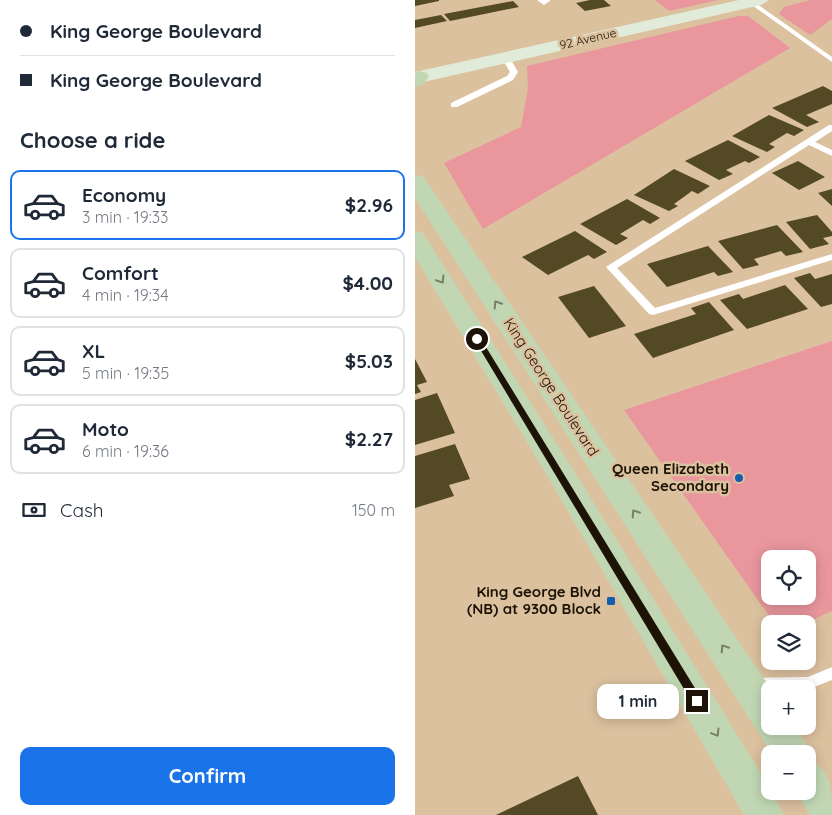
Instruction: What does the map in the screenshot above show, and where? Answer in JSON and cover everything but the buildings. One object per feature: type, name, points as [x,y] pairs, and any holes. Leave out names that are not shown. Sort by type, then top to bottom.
[{"type":"main road","name":"92 Avenue","points":[[416,78],[756,1]]},
{"type":"main road","name":"King George Boulevard","points":[[415,181],[761,704]]},
{"type":"main road","points":[[415,238],[555,465],[765,815]]},
{"type":"main road","points":[[816,791],[832,815]]},
{"type":"lane","points":[[756,1],[832,60]]},
{"type":"lane","points":[[454,106],[510,78],[514,72],[505,57]]},
{"type":"lane","points":[[832,127],[611,267],[653,312],[832,257]]},
{"type":"lane","points":[[809,142],[832,153]]},
{"type":"lane","points":[[748,684],[809,683],[832,673]]},
{"type":"shaded area","points":[[655,0],[718,0],[669,11]]},
{"type":"shaded area","points":[[810,0],[832,0],[832,19],[810,35],[779,14],[784,7]]},
{"type":"shaded area","points":[[739,16],[748,16],[790,48],[483,229],[444,163],[521,127],[528,88],[527,66]]},
{"type":"shaded area","name":"Queen Elizabeth Secondary","points":[[832,341],[832,611],[816,618],[816,615],[769,615],[762,605],[816,605],[816,550],[761,550],[761,604],[624,410]]},
{"type":"place","name":"Queen Elizabeth Secondary","points":[[739,478]]},
{"type":"place","name":"King George Blvd (NB) at 9300 Block","points":[[611,601]]},
{"type":"route","points":[[477,339],[561,474],[697,701]]}]
